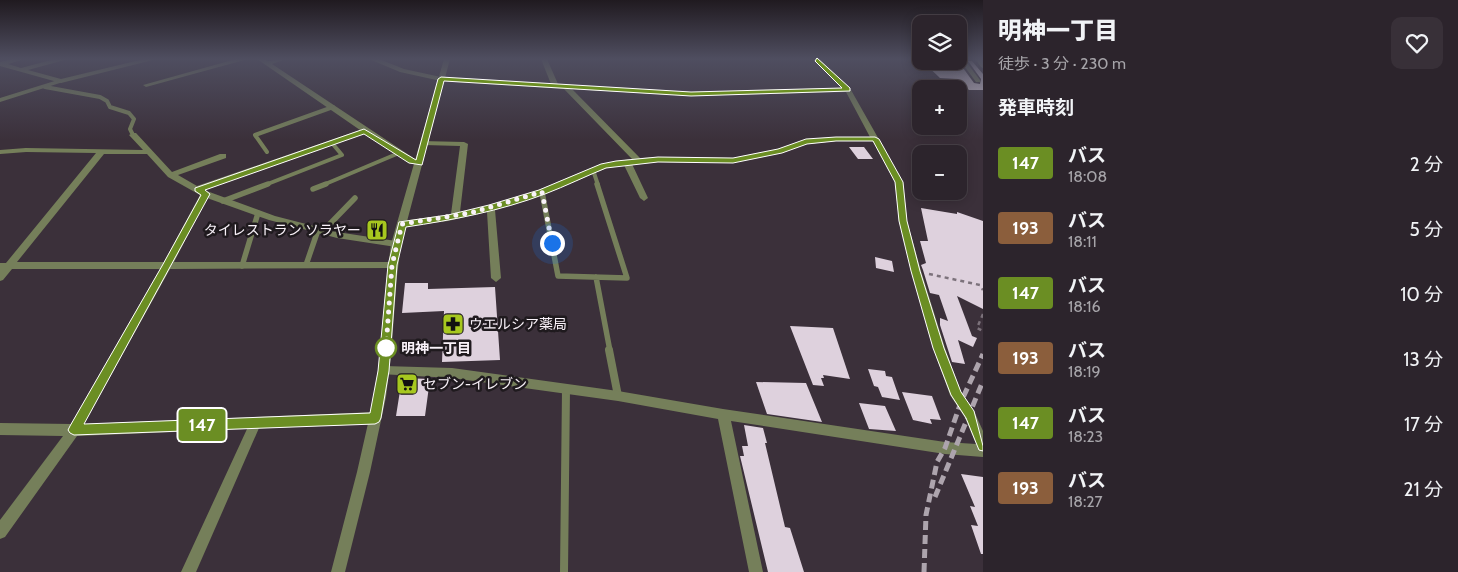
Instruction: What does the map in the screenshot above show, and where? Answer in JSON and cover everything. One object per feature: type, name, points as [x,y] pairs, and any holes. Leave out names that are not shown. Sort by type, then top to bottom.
[{"type":"street","points":[[0,100],[48,86]]},
{"type":"street","points":[[300,86],[333,107],[364,131],[419,163]]},
{"type":"street","points":[[338,572],[375,418],[384,371],[392,265],[396,244],[439,86]]},
{"type":"street","points":[[551,86],[691,94],[848,90]]},
{"type":"street","points":[[844,86],[848,90],[899,182],[903,221],[939,348],[956,395],[980,430],[983,446]]},
{"type":"street","points":[[566,87],[638,160]]},
{"type":"street","points":[[0,532],[74,430],[167,266],[202,192],[364,131]]},
{"type":"street","points":[[134,135],[148,152],[171,174],[202,192],[258,213],[321,230],[396,244]]},
{"type":"street","points":[[402,224],[455,216],[491,208],[542,192],[604,166],[638,160],[733,160],[780,151],[806,142],[836,139],[875,139]]},
{"type":"street","points":[[424,143],[464,144],[455,216]]},
{"type":"street","points":[[26,150],[148,152]]},
{"type":"street","points":[[0,277],[4,266],[102,151]]},
{"type":"street","points":[[171,174],[223,156]]},
{"type":"street","points":[[627,162],[644,198]]},
{"type":"street","points":[[491,208],[496,278]]},
{"type":"street","points":[[4,266],[392,265]]},
{"type":"street","points":[[384,371],[452,373],[566,388],[945,448],[983,451]]},
{"type":"street","points":[[723,414],[756,572]]},
{"type":"street","points":[[0,429],[74,430],[375,418]]},
{"type":"street","points":[[188,572],[255,424]]},
{"type":"lane","points":[[44,87],[100,97],[107,101],[110,107],[129,113],[134,119],[130,129],[134,135]]},
{"type":"lane","points":[[267,152],[256,135],[333,107]]},
{"type":"lane","points":[[223,200],[342,155],[332,143]]},
{"type":"lane","points":[[0,152],[26,150]]},
{"type":"lane","points":[[313,189],[399,153]]},
{"type":"lane","points":[[542,192],[558,276],[627,278],[593,170]]},
{"type":"lane","points":[[306,265],[321,230],[355,198]]},
{"type":"lane","points":[[242,266],[258,213]]},
{"type":"lane","points":[[596,277],[618,396]]},
{"type":"lane","points":[[564,572],[566,388]]},
{"type":"path","points":[[928,274],[980,285],[983,290]]},
{"type":"path","points":[[983,314],[978,328],[983,331]]},
{"type":"building","points":[[967,86],[983,86],[983,90],[969,90]]},
{"type":"building","points":[[849,147],[864,147],[873,159],[858,159]]},
{"type":"building","points":[[921,208],[957,214],[957,212],[983,221],[983,309],[957,296],[972,336],[977,338],[973,347],[958,340],[965,364],[952,362],[940,325],[940,318],[948,321],[939,295],[930,293],[921,265],[926,263],[920,241],[928,241]]},
{"type":"building","points":[[875,257],[892,261],[894,272],[876,268]]},
{"type":"building","points":[[405,283],[428,283],[428,289],[495,287],[500,360],[442,362],[444,311],[402,313]]},
{"type":"building","points":[[790,326],[833,328],[850,379],[823,375],[824,378],[821,378],[824,386],[813,385]]},
{"type":"building","points":[[868,369],[885,371],[886,376],[892,377],[900,400],[882,397],[878,387],[874,386]]},
{"type":"building","points":[[402,378],[430,379],[425,416],[396,416]]},
{"type":"building","points":[[756,382],[806,383],[822,422],[767,414]]},
{"type":"building","points":[[902,392],[932,396],[941,420],[930,419],[932,424],[913,420]]},
{"type":"building","points":[[859,403],[885,406],[896,431],[869,429]]},
{"type":"building","points":[[744,425],[763,428],[785,527],[790,528],[804,572],[768,572],[740,456],[744,456],[742,446],[748,446]]},
{"type":"building","points":[[961,474],[983,477],[983,554],[981,554],[971,525],[978,526],[970,506],[975,507]]},
{"type":"railway","points":[[924,572],[926,515],[937,462],[945,448],[961,402],[983,354]]},
{"type":"railway","points":[[935,497],[983,381]]},
{"type":"bus line","name":"147","points":[[439,86],[419,163],[412,161],[364,131],[198,190],[205,194],[167,266],[74,430],[375,418],[384,371],[392,265],[402,224],[448,218],[491,208],[542,192],[604,166],[616,163],[658,159],[733,160],[780,151],[806,142],[836,139],[875,139],[899,182],[903,221],[939,348],[956,395],[970,415],[983,446]]},
{"type":"bus line","name":"147","points":[[546,86],[691,94],[848,90],[844,86]]},
{"type":"place","name":"タイレストラン ソラヤー","points":[[377,230]]},
{"type":"place","name":"ウエルシア薬局","points":[[453,324]]},
{"type":"place","name":"明神一丁目","points":[[386,348]]},
{"type":"place","name":"セブン-イレブン","points":[[407,384]]},
{"type":"route","points":[[386,348],[392,265],[402,224],[470,213],[542,192],[552,243]]}]
